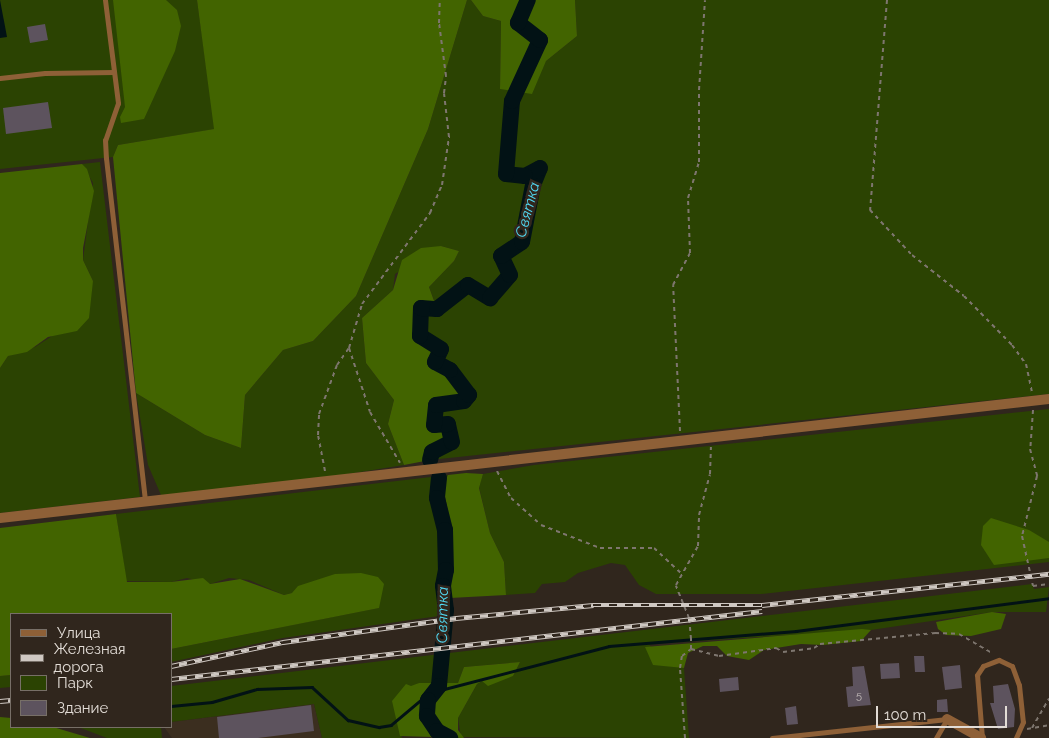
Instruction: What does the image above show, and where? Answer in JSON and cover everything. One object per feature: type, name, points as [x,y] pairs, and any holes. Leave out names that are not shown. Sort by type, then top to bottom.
[{"type":"street","points":[[0,518],[1049,399]]},
{"type":"street","points":[[947,719],[982,738]]},
{"type":"lane","points":[[105,0],[118,103],[105,140],[106,158],[145,502]]},
{"type":"lane","points":[[0,78],[45,73],[114,72]]},
{"type":"lane","points":[[982,738],[977,675],[983,666],[999,660],[1012,666],[1019,685],[1023,722],[1016,738]]},
{"type":"lane","points":[[772,738],[947,719]]},
{"type":"lane","points":[[936,738],[947,719]]},
{"type":"path","points":[[327,481],[318,435],[319,414],[337,365],[349,348],[362,304],[430,213],[442,185],[449,137],[444,93],[446,76],[438,23],[440,0]]},
{"type":"path","points":[[681,440],[673,285],[690,253],[688,198],[699,162],[699,90],[705,0]]},
{"type":"path","points":[[887,0],[870,210],[912,255],[964,296],[1012,345],[1026,364],[1033,400],[1030,449],[1037,476],[1022,536],[1033,586],[1049,584]]},
{"type":"path","points":[[349,348],[370,412],[406,472]]},
{"type":"path","points":[[691,649],[689,618],[676,585],[681,573],[698,546],[699,515],[710,474],[712,437]]},
{"type":"path","points":[[493,462],[511,498],[541,525],[600,548],[654,548],[681,573]]},
{"type":"path","points":[[691,649],[719,656],[776,648],[782,652],[814,648],[820,644],[935,633],[959,634],[989,650],[999,660]]},
{"type":"path","points":[[685,738],[680,668],[682,656],[691,649]]},
{"type":"path","points":[[1032,728],[1049,698]]},
{"type":"path","points":[[1021,730],[1049,725]]},
{"type":"shaded area","points":[[0,0],[7,37],[0,38]]},
{"type":"shaded area","points":[[314,704],[322,738],[172,738],[165,728],[172,728],[172,722]]},
{"type":"green space","points":[[0,0],[197,0],[215,129],[118,145],[113,157],[0,169]]},
{"type":"green space","points":[[113,0],[166,0],[177,10],[181,26],[175,51],[144,119],[121,123],[120,117],[125,107]]},
{"type":"green space","points":[[197,0],[467,0],[428,129],[356,296],[313,341],[283,350],[245,395],[241,448],[205,435],[136,393],[113,157],[118,145],[214,129]]},
{"type":"green space","points":[[467,0],[471,0],[483,16],[501,21],[500,89],[546,61],[577,36],[575,0],[1049,0],[1049,394],[430,460],[432,452],[439,447],[434,425],[436,405],[464,401],[450,370],[435,362],[441,349],[420,336],[421,308],[437,308],[429,287],[454,261],[459,251],[441,246],[395,274],[393,290],[362,318],[366,363],[394,400],[388,424],[404,465],[241,491],[161,495],[148,465],[136,393],[205,435],[241,448],[245,395],[283,350],[313,341],[356,296],[428,129]]},
{"type":"green space","points":[[471,0],[575,0],[577,36],[546,61],[532,94],[500,89],[501,21],[483,16]]},
{"type":"green space","points":[[100,162],[140,497],[0,513],[0,368],[8,356],[35,347],[52,336],[93,281],[83,260],[93,183],[82,164]]},
{"type":"green space","points":[[82,164],[87,169],[94,191],[83,248],[83,260],[93,281],[89,318],[77,331],[48,337],[27,352],[8,356],[0,368],[0,173]]},
{"type":"green space","points":[[441,246],[459,251],[454,261],[429,287],[437,309],[421,308],[420,336],[441,349],[435,362],[450,370],[469,395],[464,401],[436,405],[434,425],[448,424],[452,442],[433,451],[430,460],[404,465],[388,424],[394,400],[366,363],[362,318],[393,290],[402,260],[421,248]]},
{"type":"green space","points":[[1049,409],[1049,562],[761,594],[656,594],[639,585],[625,565],[611,563],[578,573],[565,582],[542,584],[535,593],[506,595],[504,562],[490,533],[479,487],[483,474],[534,465]]},
{"type":"green space","points":[[483,474],[479,488],[490,533],[504,562],[506,595],[450,598],[451,529],[443,485],[448,475]]},
{"type":"green space","points":[[448,475],[442,494],[451,529],[449,543],[452,570],[450,598],[439,599],[439,616],[283,638],[172,662],[172,649],[378,608],[292,593],[284,595],[249,580],[229,578],[210,584],[187,578],[171,582],[126,581],[116,514]]},
{"type":"green space","points":[[116,514],[127,582],[171,582],[203,578],[210,584],[240,579],[284,595],[292,593],[298,586],[335,574],[361,573],[378,577],[384,584],[379,608],[172,649],[172,613],[10,613],[10,675],[0,676],[0,528]]},
{"type":"green space","points":[[991,518],[1029,530],[1049,542],[1049,558],[994,565],[981,545],[983,526]]},
{"type":"green space","points":[[1032,584],[1034,589],[1049,587],[1046,612],[992,612],[871,630],[649,644],[664,665],[684,668],[689,738],[461,737],[458,718],[477,684],[482,681],[513,676],[520,662],[464,667],[458,683],[419,683],[393,701],[402,738],[322,738],[314,704],[172,722],[172,686]]},
{"type":"green space","points":[[992,612],[1006,614],[1001,629],[971,636],[946,635],[938,629],[936,622]]},
{"type":"green space","points":[[862,629],[871,630],[861,641],[823,645],[801,644],[764,650],[749,660],[727,656],[717,646],[703,646],[688,653],[684,668],[653,665],[645,647]]},
{"type":"green space","points":[[520,662],[513,676],[488,686],[482,681],[477,684],[458,718],[458,730],[464,738],[400,736],[392,701],[406,684],[411,686],[419,683],[458,683],[464,667]]},
{"type":"green space","points":[[10,675],[10,687],[0,688],[0,676]]},
{"type":"green space","points":[[0,717],[10,718],[10,728],[56,728],[90,738],[0,738]]},
{"type":"green space","points":[[81,728],[161,728],[162,738],[107,738]]},
{"type":"building","points":[[45,24],[48,40],[30,43],[27,27]]},
{"type":"building","points":[[48,102],[52,128],[6,134],[3,108]]},
{"type":"building","points":[[914,656],[924,656],[925,672],[915,672]]},
{"type":"building","points":[[899,663],[900,678],[881,679],[880,664]]},
{"type":"building","points":[[960,665],[962,688],[945,690],[942,667]]},
{"type":"building","points":[[864,666],[871,705],[848,707],[846,687],[853,686],[852,667]]},
{"type":"building","points":[[738,677],[739,690],[720,692],[719,679]]},
{"type":"building","points":[[1008,684],[1015,709],[1014,727],[998,729],[990,703],[994,703],[993,686]]},
{"type":"building","points":[[947,699],[948,712],[937,712],[937,700]]},
{"type":"building","points":[[311,705],[314,731],[258,738],[219,738],[217,717]]},
{"type":"building","points":[[796,706],[798,724],[787,725],[785,708]]},
{"type":"waterway","name":"Святка","points":[[430,460],[432,452],[452,442],[448,424],[434,425],[436,405],[464,401],[469,395],[450,370],[435,362],[441,349],[420,336],[421,308],[437,309],[468,285],[490,298],[510,275],[501,256],[522,242],[533,185],[540,168],[525,176],[506,174],[512,101],[540,40],[518,23],[528,0]]},
{"type":"waterway","name":"Святка","points":[[439,478],[437,498],[445,530],[446,570],[443,586],[446,610],[439,686],[428,700],[427,716],[437,731],[450,738]]},
{"type":"waterway","points":[[172,706],[212,702],[257,689],[312,687],[348,720],[379,727],[391,725],[429,693],[609,646],[796,631],[1049,598]]},
{"type":"railway","points":[[172,666],[283,642],[456,618],[593,605],[762,605],[1049,574]]},
{"type":"railway","points":[[172,679],[762,611]]},
{"type":"railway","points":[[0,701],[10,700]]}]
